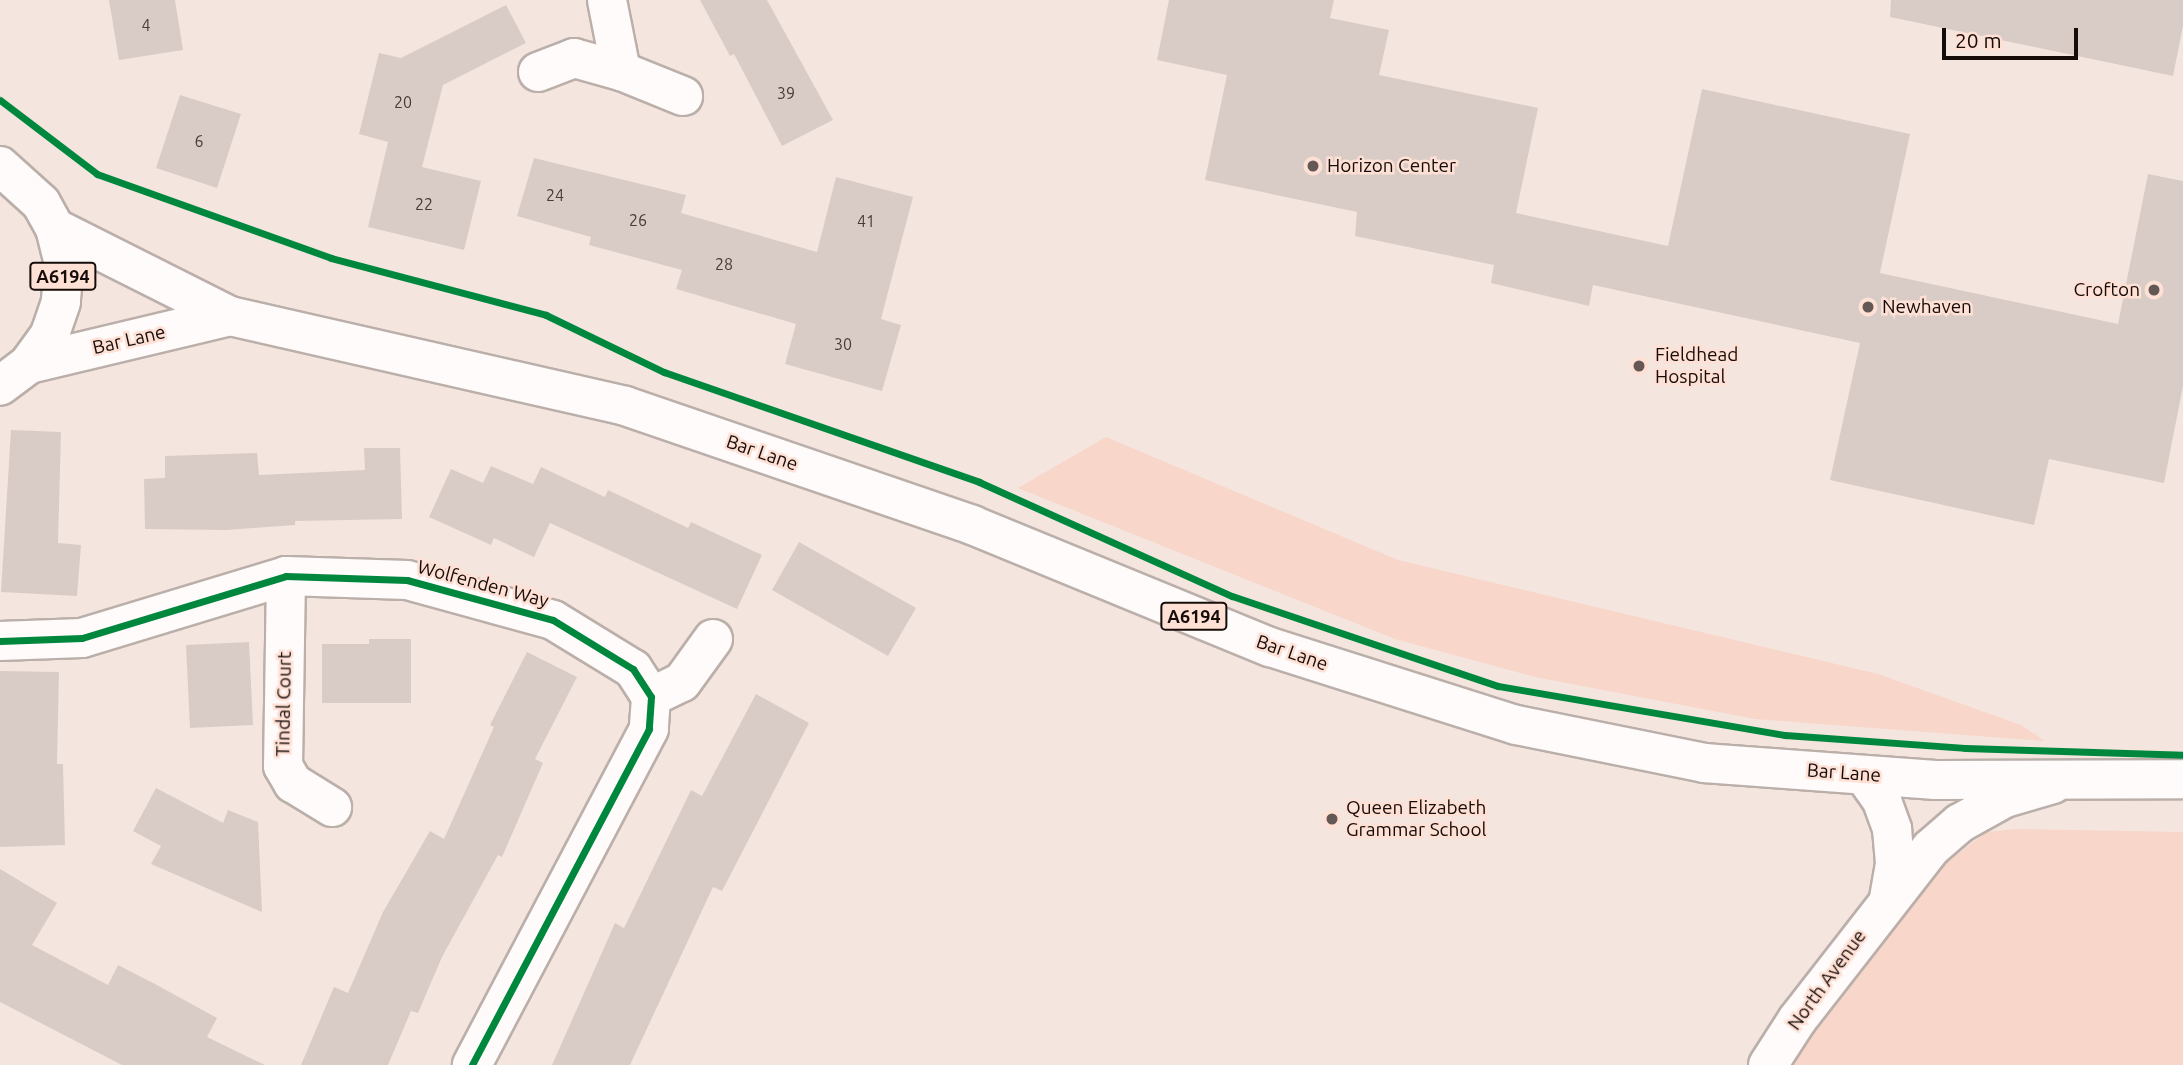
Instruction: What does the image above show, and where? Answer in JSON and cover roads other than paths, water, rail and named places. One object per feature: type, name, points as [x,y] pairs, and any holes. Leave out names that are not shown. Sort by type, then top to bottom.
[{"type":"main road","points":[[607,0],[621,72]]},
{"type":"main road","points":[[538,72],[574,58],[621,72],[683,96]]},
{"type":"main road","name":"A6194","points":[[0,166],[41,203],[55,228],[64,265],[61,302],[49,335],[14,375]]},
{"type":"main road","name":"Bar Lane","points":[[55,228],[230,316],[625,406],[972,525],[1270,647],[1516,725],[1704,764],[1935,780],[2183,779]]},
{"type":"main road","name":"Bar Lane","points":[[14,375],[230,316]]},
{"type":"main road","name":"Wolfenden Way","points":[[0,641],[82,638],[286,576],[407,580],[553,620],[633,669],[651,697]]},
{"type":"main road","name":"Tindal Court","points":[[286,576],[284,766],[293,783],[332,807]]},
{"type":"main road","points":[[472,1065],[649,729],[651,697],[682,682],[713,639]]},
{"type":"main road","points":[[1864,775],[1882,801],[1892,829],[1895,864],[1889,897]]},
{"type":"main road","name":"North Avenue","points":[[1768,1065],[1889,897],[1931,848],[1960,823],[2006,798],[2066,780]]},
{"type":"place","name":"Horizon Center","points":[[1313,166]]},
{"type":"place","name":"Crofton","points":[[2154,290]]},
{"type":"place","name":"Newhaven","points":[[1868,307]]},
{"type":"place","name":"Fieldhead Hospital","points":[[1639,366]]},
{"type":"place","name":"Queen Elizabeth Grammar School","points":[[1332,819]]}]
